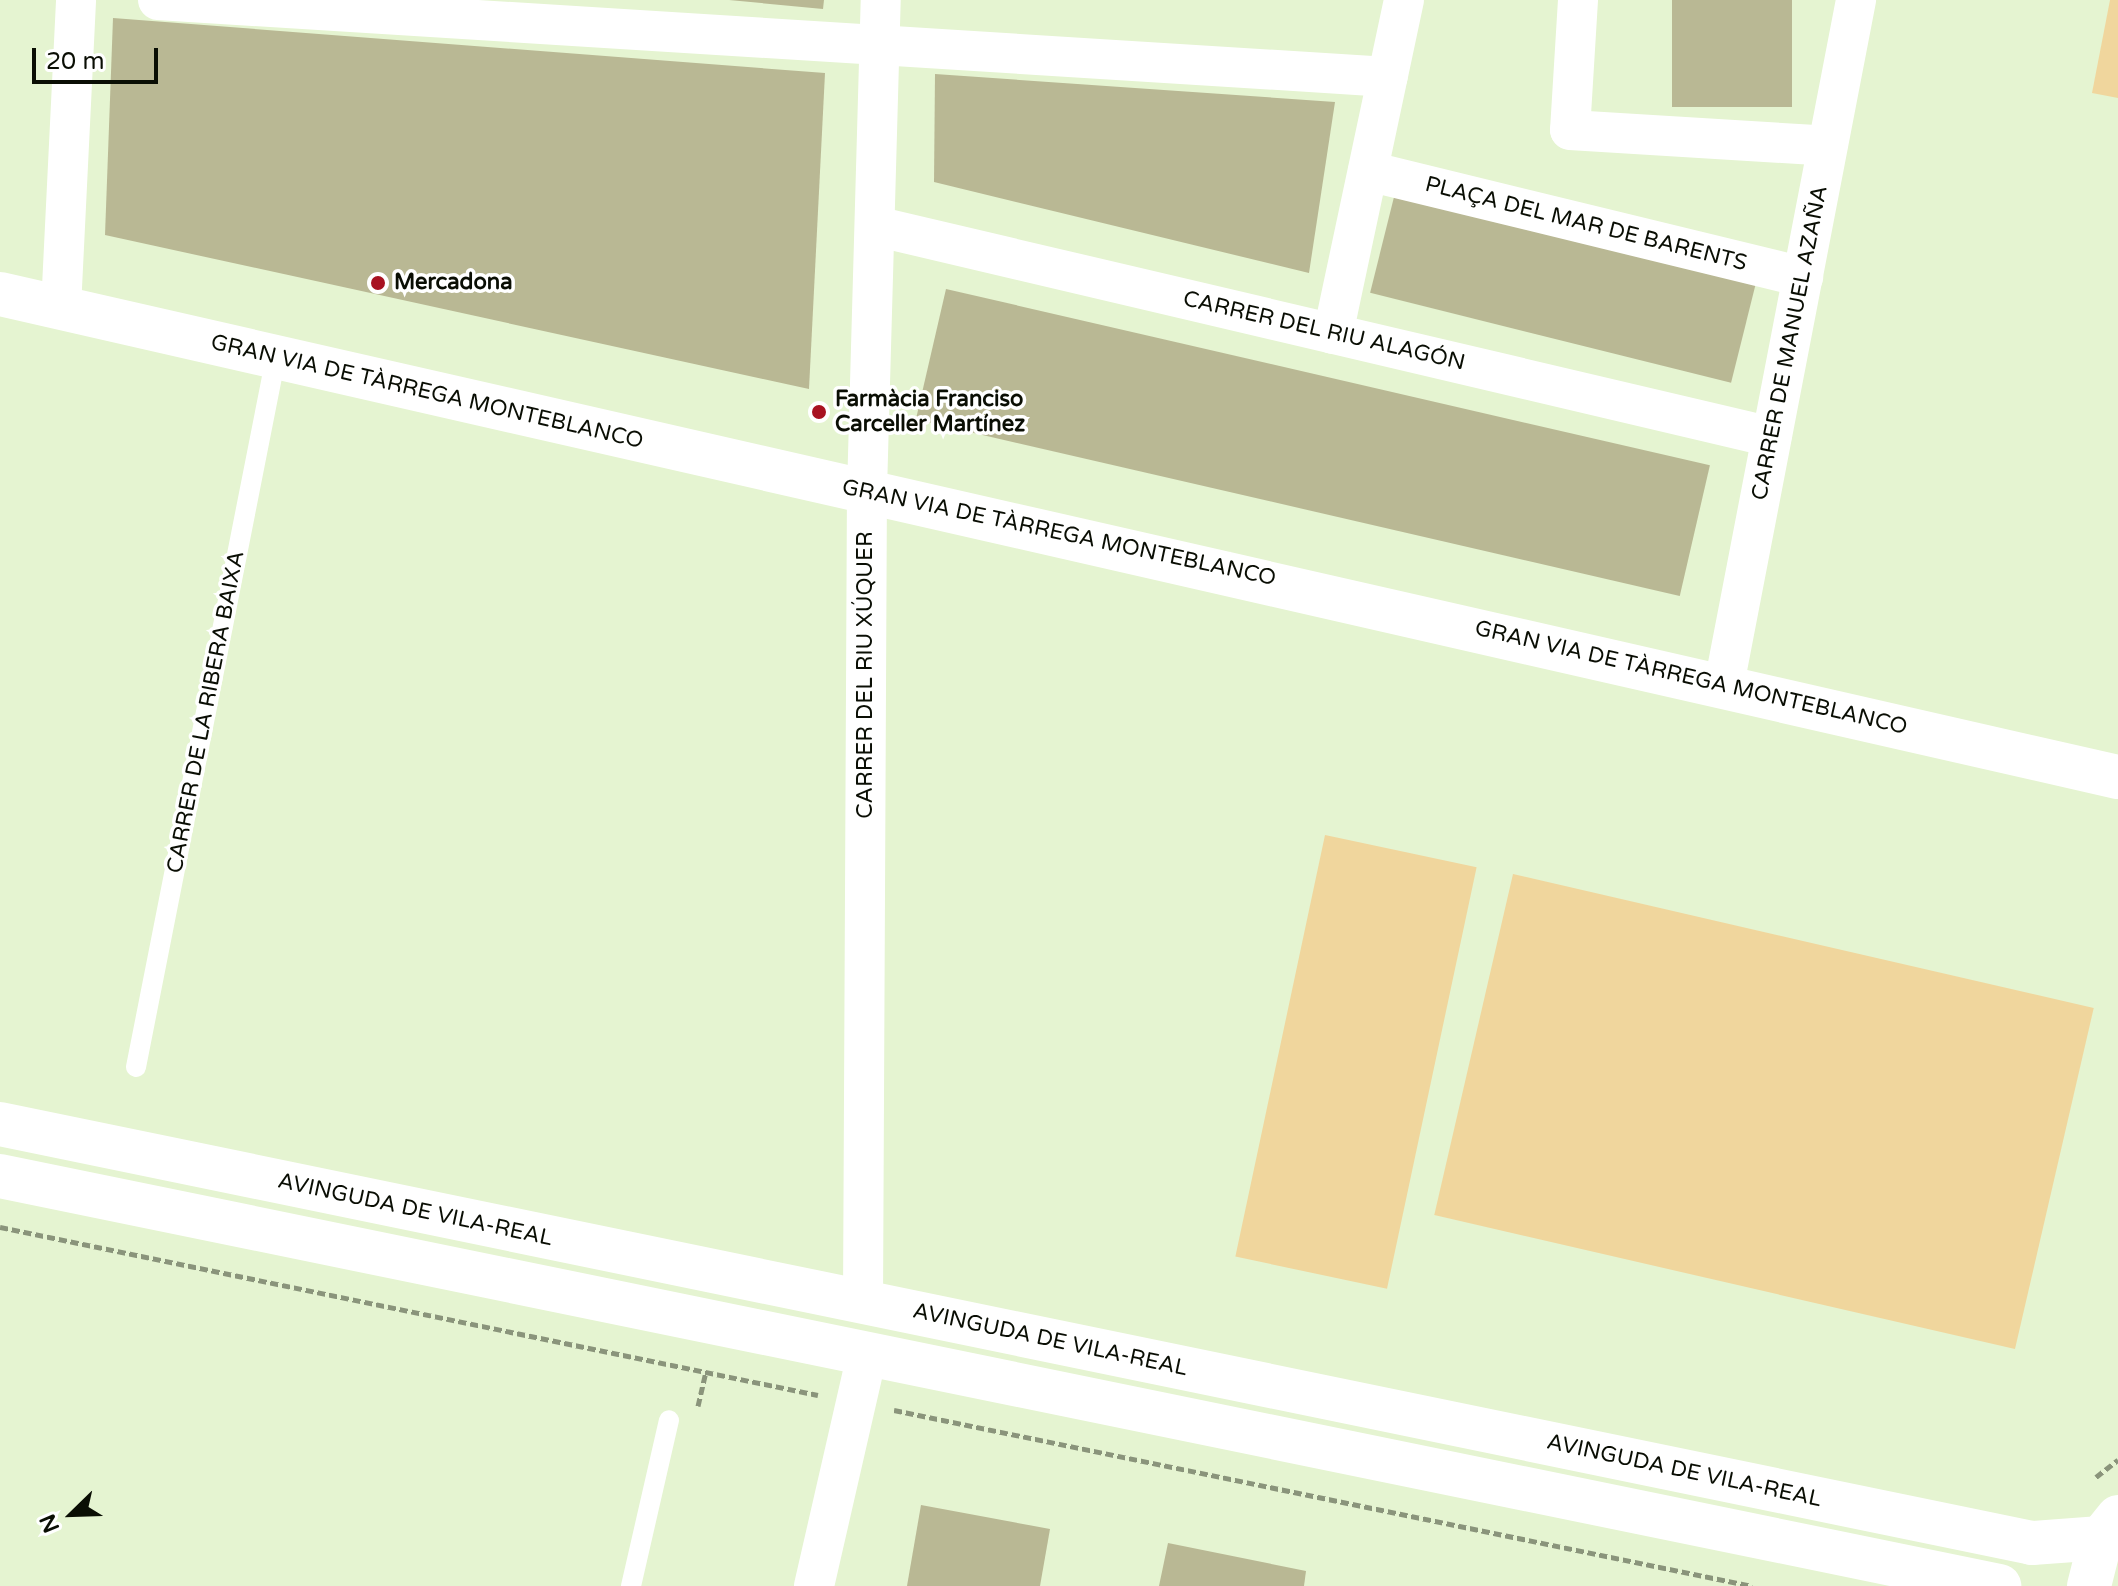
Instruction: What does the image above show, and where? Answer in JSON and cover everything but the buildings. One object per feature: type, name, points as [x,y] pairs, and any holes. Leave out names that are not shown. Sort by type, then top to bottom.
[{"type":"main road","name":"GRAN VIA DE TÀRREGA MONTEBLANCO","points":[[0,294],[2118,777]]},
{"type":"main road","name":"AVINGUDA DE VILA-REAL","points":[[0,1124],[2032,1543],[2109,1527]]},
{"type":"main road","points":[[0,1176],[1999,1586]]},
{"type":"main road","points":[[2089,1586],[2109,1527]]},
{"type":"street","points":[[61,308],[76,0]]},
{"type":"street","points":[[158,0],[438,9],[880,46],[1388,77]]},
{"type":"street","name":"CARRER DEL RIU XÚQUER","points":[[863,1302],[867,491],[881,0]]},
{"type":"street","points":[[1333,334],[1404,0]]},
{"type":"street","points":[[1578,0],[1570,130],[1828,146]]},
{"type":"street","name":"CARRER DE MANUEL AZAÑA","points":[[1724,685],[1856,0]]},
{"type":"street","name":"PLAÇA DEL MAR DE BARENTS","points":[[1368,171],[1803,277]]},
{"type":"street","name":"CARRER DEL RIU ALAGÓN","points":[[875,226],[1772,437]]},
{"type":"street","points":[[814,1586],[867,1354]]},
{"type":"lane","name":"CARRER DE LA RIBERA BAIXA","points":[[136,1067],[276,357]]},
{"type":"lane","points":[[631,1586],[669,1420]]},
{"type":"shaded area","points":[[2110,0],[2118,0],[2118,98],[2092,93]]},
{"type":"shaded area","points":[[1325,835],[1477,867],[1387,1289],[1235,1257]]},
{"type":"shaded area","points":[[1513,874],[2094,1008],[2015,1349],[1434,1215]]},
{"type":"place","name":"Mercadona","points":[[378,283]]},
{"type":"place","name":"Farmàcia Franciso Carceller Martínez","points":[[819,412]]}]
